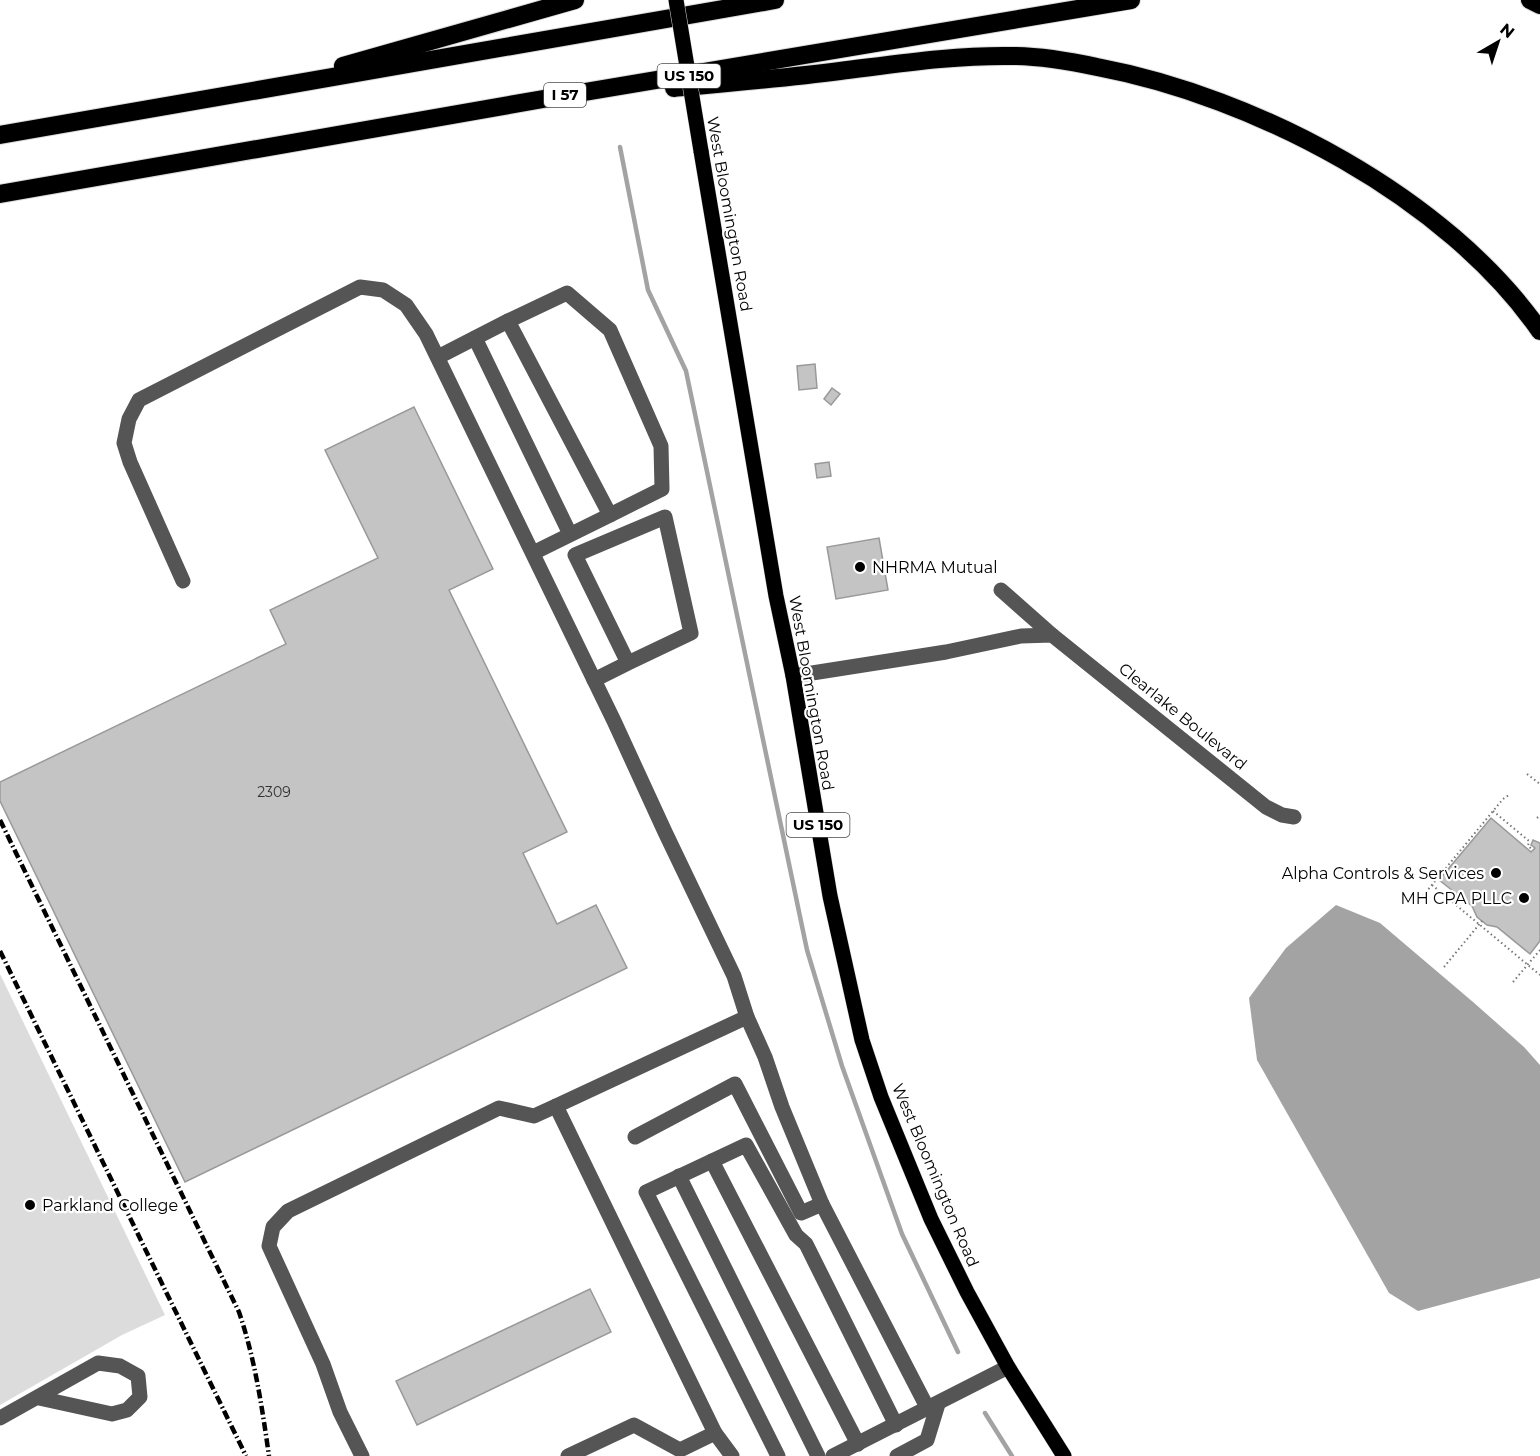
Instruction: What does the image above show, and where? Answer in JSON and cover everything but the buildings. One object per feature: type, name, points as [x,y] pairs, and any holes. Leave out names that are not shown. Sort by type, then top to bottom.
[{"type":"highway","points":[[254,92],[575,0]]},
{"type":"highway","points":[[0,135],[775,0]]},
{"type":"highway","name":"I 57","points":[[0,194],[549,98],[1131,0]]},
{"type":"highway","points":[[1530,0],[1540,5]]},
{"type":"highway","points":[[549,98],[764,81],[975,57],[1014,56],[1056,59],[1132,73],[1198,93],[1237,109],[1325,150],[1387,186],[1441,226],[1495,276],[1540,331]]},
{"type":"main road","name":"West Bloomington Road","points":[[676,0],[776,596],[793,676],[830,896],[862,1040],[885,1107],[931,1219],[1008,1367],[1064,1456]]},
{"type":"street","points":[[183,581],[130,462],[124,443],[129,418],[139,400],[360,287],[383,290],[406,305],[426,334],[438,357],[734,976],[747,1017],[765,1057],[782,1107],[822,1204],[933,1406],[927,1440],[897,1456]]},
{"type":"street","points":[[438,357],[567,292],[610,330],[661,446],[662,489],[533,553]]},
{"type":"street","points":[[508,321],[610,515]]},
{"type":"street","points":[[476,338],[570,534]]},
{"type":"street","points":[[594,680],[691,633],[664,516],[575,555],[628,663]]},
{"type":"street","name":"Clearlake Boulevard","points":[[1001,590],[1052,635],[1266,807],[1282,815],[1294,817]]},
{"type":"street","points":[[793,676],[946,652],[1021,636],[1052,635]]},
{"type":"street","points":[[362,1456],[340,1412],[323,1364],[269,1246],[273,1227],[288,1211],[499,1108],[516,1114],[534,1116],[747,1017]]},
{"type":"street","points":[[635,1137],[735,1084],[801,1213],[822,1204]]},
{"type":"street","points":[[556,1106],[715,1433],[732,1456]]},
{"type":"street","points":[[778,1456],[646,1192],[746,1144],[796,1235],[806,1244],[896,1425]]},
{"type":"street","points":[[712,1161],[858,1444]]},
{"type":"street","points":[[679,1176],[818,1456]]},
{"type":"street","points":[[0,1418],[98,1364],[120,1366],[138,1377],[140,1397],[127,1410],[112,1414],[39,1398]]},
{"type":"street","points":[[833,1456],[1008,1367]]},
{"type":"street","points":[[568,1456],[634,1425],[680,1450],[715,1433]]},
{"type":"path","points":[[1527,774],[1540,784]]},
{"type":"path","points":[[1417,903],[1493,811],[1509,795]]},
{"type":"path","points":[[1493,811],[1529,841],[1528,846],[1533,850]]},
{"type":"path","points":[[1537,818],[1540,815]]},
{"type":"path","points":[[1432,885],[1481,923],[1540,975]]},
{"type":"path","points":[[1444,967],[1481,923]]},
{"type":"path","points":[[1513,982],[1540,950]]},
{"type":"shaded area","points":[[1336,905],[1380,923],[1524,1047],[1540,1065],[1540,1278],[1418,1311],[1389,1293],[1257,1060],[1249,998],[1286,948]]},
{"type":"shaded area","points":[[0,974],[165,1315],[122,1335],[0,1405]]},
{"type":"waterway","points":[[620,147],[648,290],[686,371],[807,950],[842,1066],[902,1234],[958,1352]]},
{"type":"waterway","points":[[985,1413],[1012,1456]]},
{"type":"railway","points":[[0,820],[239,1312],[254,1365],[269,1456]]},
{"type":"railway","points":[[0,951],[246,1456]]},
{"type":"place","name":"NHRMA Mutual","points":[[860,567]]},
{"type":"place","name":"Alpha Controls & Services","points":[[1496,873]]},
{"type":"place","name":"MH CPA PLLC","points":[[1524,898]]},
{"type":"place","name":"Parkland College","points":[[30,1205]]}]
